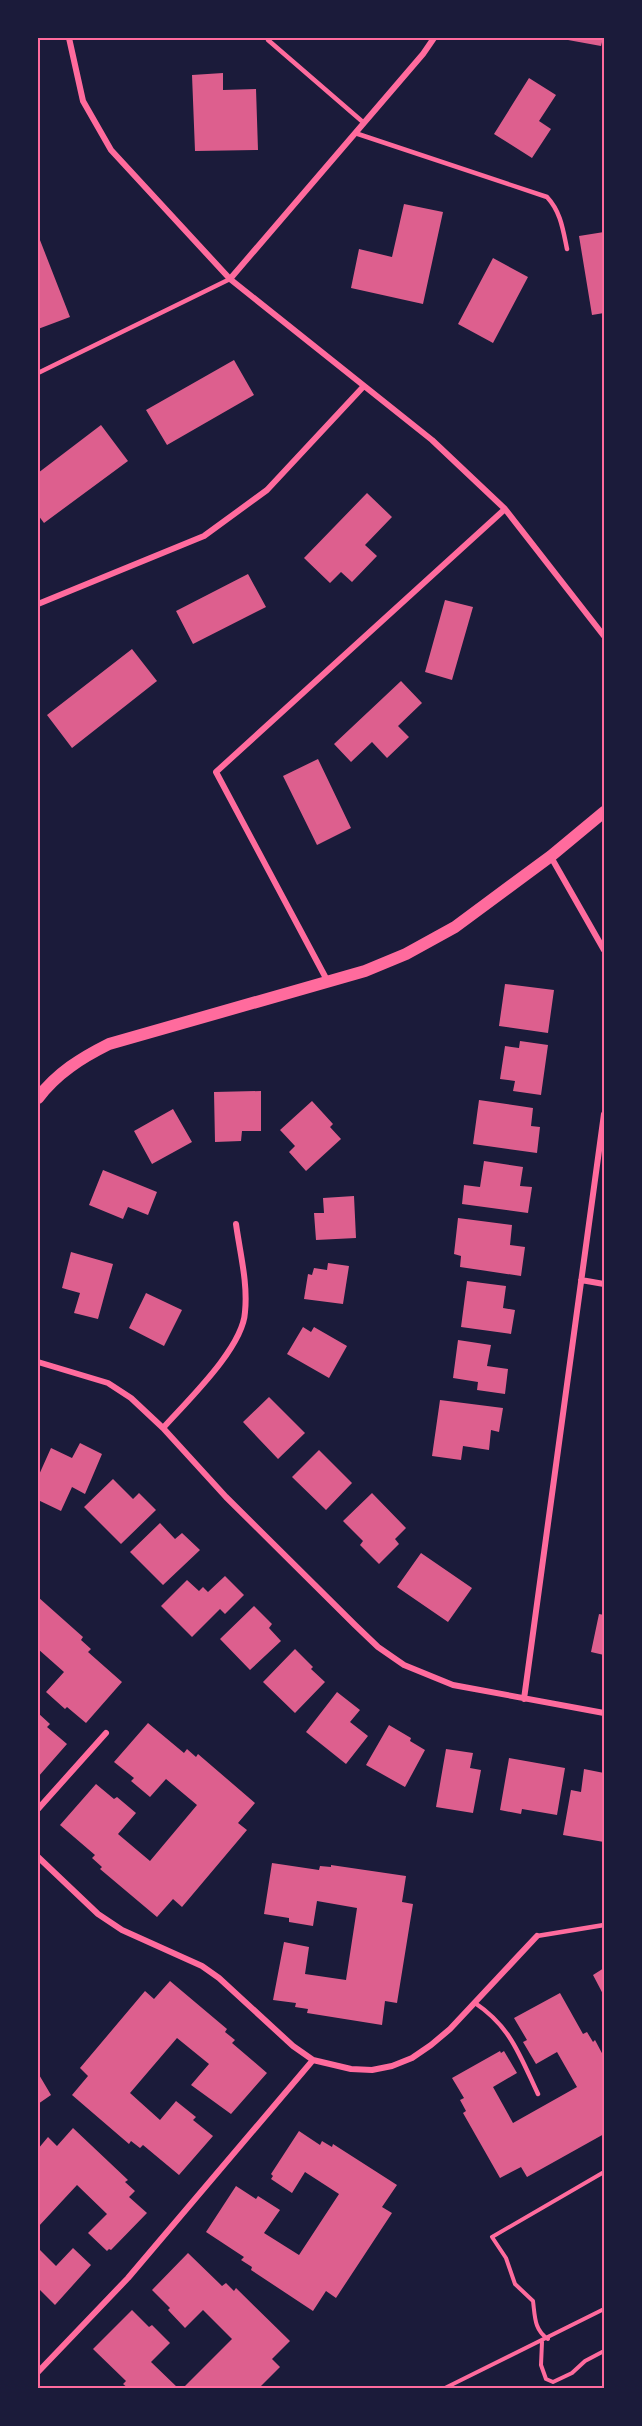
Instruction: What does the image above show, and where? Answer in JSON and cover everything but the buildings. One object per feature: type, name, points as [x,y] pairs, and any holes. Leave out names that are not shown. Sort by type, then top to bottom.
[{"type":"main road","points":[[38,1098],[50,1083],[78,1060],[109,1044],[365,971],[406,954],[455,927],[551,856],[604,812]]},
{"type":"street","points":[[69,38],[83,101],[111,150],[230,279],[432,440],[505,509],[604,636]]},
{"type":"street","points":[[230,279],[423,54],[434,38]]},
{"type":"street","points":[[38,604],[204,536],[267,489],[363,387]]},
{"type":"street","points":[[328,982],[216,772],[505,509]]},
{"type":"street","points":[[551,856],[604,950]]},
{"type":"street","points":[[524,1699],[604,1114]]},
{"type":"street","points":[[163,1428],[226,1354],[242,1330],[246,1291],[236,1224]]},
{"type":"street","points":[[581,1280],[604,1284]]},
{"type":"street","points":[[38,1362],[108,1383],[131,1398],[163,1428],[226,1497],[378,1647],[404,1665],[453,1685],[604,1713]]},
{"type":"street","points":[[38,1809],[106,1733]]},
{"type":"street","points":[[39,1862],[98,1914],[122,1930],[202,1966],[219,1978],[293,2046],[313,2060],[351,2069],[372,2070],[392,2066],[412,2058],[431,2045],[537,1936]]},
{"type":"street","points":[[38,2372],[128,2278],[313,2060]]},
{"type":"lane","points":[[268,38],[364,123]]},
{"type":"lane","points":[[355,133],[547,197],[555,206],[567,249]]},
{"type":"lane","points":[[38,373],[230,279]]},
{"type":"lane","points":[[537,1936],[604,1925]]},
{"type":"lane","points":[[475,2002],[508,2031],[538,2094]]},
{"type":"path","points":[[548,2339],[539,2333],[533,2301],[515,2284],[506,2258],[492,2237],[604,2172]]},
{"type":"path","points":[[445,2388],[542,2342],[604,2309]]},
{"type":"path","points":[[542,2342],[543,2373],[546,2379],[553,2382],[572,2373],[585,2361],[604,2351]]}]
